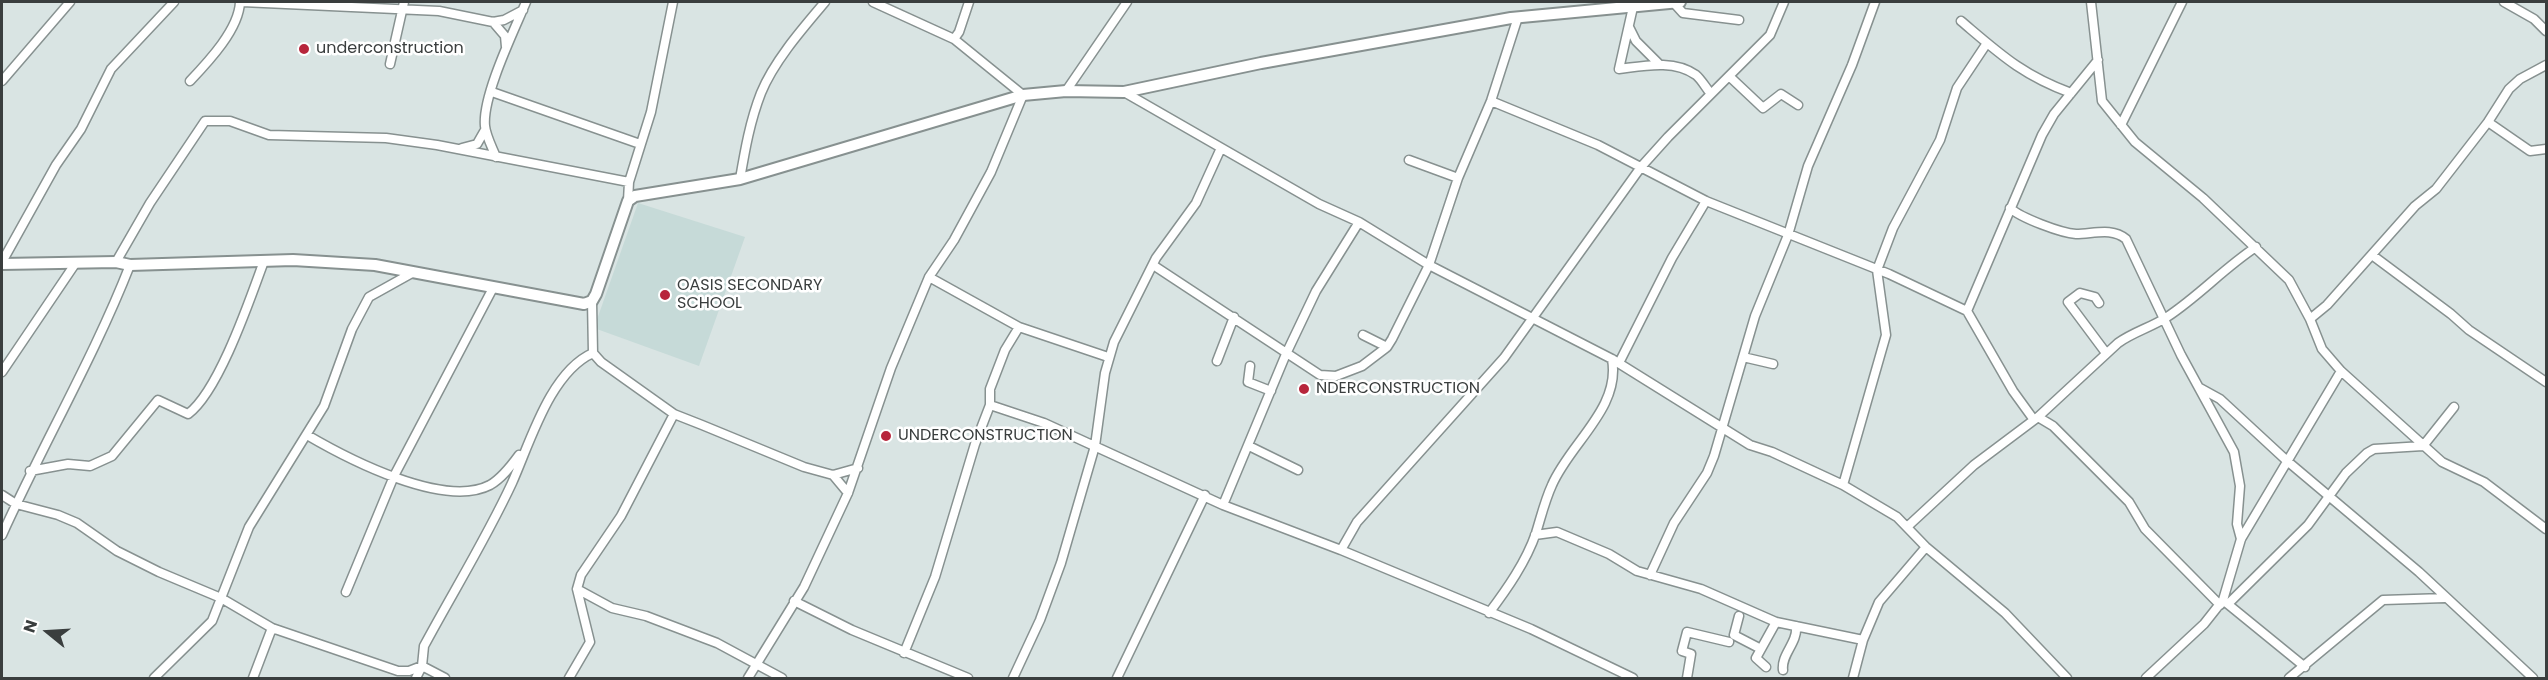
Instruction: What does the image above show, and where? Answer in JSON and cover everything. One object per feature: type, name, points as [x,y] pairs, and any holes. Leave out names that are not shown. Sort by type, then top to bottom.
[{"type":"street","points":[[2,81],[70,2]]},
{"type":"street","points":[[174,2],[111,69],[81,129],[56,165],[2,263],[116,262],[130,265],[264,261],[375,265],[577,304],[591,301]]},
{"type":"street","points":[[190,81],[208,63],[235,26],[241,2],[403,5],[493,22],[504,20],[524,6]]},
{"type":"street","points":[[672,2],[651,112],[629,182],[628,201],[600,285],[591,301],[593,353],[601,362],[674,414],[804,467],[834,475],[858,468]]},
{"type":"street","points":[[740,179],[748,130],[762,91],[796,37],[825,2]]},
{"type":"street","points":[[873,2],[954,39],[1023,95]]},
{"type":"street","points":[[954,39],[959,32],[969,2]]},
{"type":"street","points":[[1066,91],[1127,2]]},
{"type":"street","points":[[628,201],[635,196],[740,179],[1023,95],[1066,91],[1124,92],[1261,63],[1518,17],[1677,2],[1683,13],[1739,20]]},
{"type":"street","points":[[1341,550],[1357,522],[1504,358],[1641,167],[1770,35],[1784,2]]},
{"type":"street","points":[[1650,575],[1674,523],[1707,473],[1723,427],[1755,316],[1788,235],[1808,166],[1852,65],[1875,2]]},
{"type":"street","points":[[2091,2],[2102,101],[2135,142],[2203,198],[2289,280],[2310,319],[2322,349],[2341,371],[2405,426],[2442,462],[2484,482],[2547,529]]},
{"type":"street","points":[[2121,125],[2182,2]]},
{"type":"street","points":[[2504,2],[2534,19],[2547,31]]},
{"type":"street","points":[[390,64],[403,5]]},
{"type":"street","points":[[496,157],[485,130],[485,114],[506,49],[524,6]]},
{"type":"street","points":[[1633,7],[1619,69],[1659,64],[1696,75],[1711,94]]},
{"type":"street","points":[[1153,265],[1234,317],[1286,354],[1327,377],[1362,366],[1387,347],[1429,265],[1458,178],[1491,101],[1518,17]]},
{"type":"street","points":[[1961,21],[2025,73],[2071,93]]},
{"type":"street","points":[[493,22],[505,36],[506,49]]},
{"type":"street","points":[[1629,27],[1636,41],[1659,64]]},
{"type":"street","points":[[1844,485],[1886,335],[1877,270],[1893,228],[1940,140],[1958,88],[1987,43]]},
{"type":"street","points":[[1967,311],[2042,135],[2071,93],[2098,60]]},
{"type":"street","points":[[2310,319],[2372,255],[2415,206],[2436,189],[2488,122],[2509,89],[2520,79],[2547,65]]},
{"type":"street","points":[[1729,76],[1764,108],[1781,94],[1798,105]]},
{"type":"street","points":[[492,92],[538,106],[600,132],[640,144]]},
{"type":"street","points":[[1124,92],[1319,204],[1359,222],[1429,265],[1616,361],[1750,445],[1772,452],[1844,485],[1897,517],[1926,547],[2005,613],[2067,678]]},
{"type":"street","points":[[748,678],[804,587],[848,493],[891,368],[929,277],[954,240],[992,172],[1023,95]]},
{"type":"street","points":[[1491,101],[1598,145],[1706,201],[1877,270],[1967,311],[2013,391],[2036,418],[2053,426],[2129,502],[2145,528],[2224,603],[2304,666]]},
{"type":"street","points":[[116,262],[150,203],[205,121],[230,121],[269,135],[386,138],[457,149],[629,182]]},
{"type":"street","points":[[2488,122],[2530,151],[2547,149]]},
{"type":"street","points":[[457,149],[477,144],[485,130]]},
{"type":"street","points":[[1012,678],[1040,620],[1061,563],[1095,446],[1108,357],[1153,265],[1196,203],[1221,148]]},
{"type":"street","points":[[1408,160],[1458,178]]},
{"type":"street","points":[[1489,613],[1510,585],[1535,536],[1544,505],[1561,466],[1593,422],[1611,388],[1616,361],[1706,201]]},
{"type":"street","points":[[2010,208],[2018,215],[2073,233],[2109,232],[2123,236],[2235,452],[2240,486],[2237,524],[2241,539]]},
{"type":"street","points":[[1223,505],[1286,354],[1316,291],[1359,222]]},
{"type":"street","points":[[1906,527],[1974,465],[2036,418],[2129,335],[2165,319],[2228,266],[2256,247]]},
{"type":"street","points":[[2372,255],[2469,330],[2547,382]]},
{"type":"street","points":[[30,471],[68,464],[90,466],[112,456],[158,400],[189,414],[196,408],[212,389],[264,261]]},
{"type":"street","points":[[2,372],[75,264]]},
{"type":"street","points":[[2,535],[30,471],[108,318],[130,265]]},
{"type":"street","points":[[154,678],[212,621],[257,512],[324,405],[352,329],[369,297],[412,273]]},
{"type":"street","points":[[929,277],[1019,327],[1108,357]]},
{"type":"street","points":[[346,592],[394,476],[493,288]]},
{"type":"street","points":[[2098,303],[2095,297],[2080,293],[2068,302],[2106,354]]},
{"type":"street","points":[[1217,361],[1234,317]]},
{"type":"street","points":[[904,653],[935,577],[975,444],[990,405],[990,389],[1001,360],[1019,327]]},
{"type":"street","points":[[1363,335],[1387,347]]},
{"type":"street","points":[[416,678],[423,666],[424,646],[512,483],[526,445],[550,400],[575,364],[593,353]]},
{"type":"street","points":[[1743,357],[1773,364]]},
{"type":"street","points":[[1250,366],[1248,382],[1271,390]]},
{"type":"street","points":[[2224,603],[2241,539],[2341,371]]},
{"type":"street","points":[[2200,388],[2220,399],[2533,678]]},
{"type":"street","points":[[990,405],[1044,423],[1223,505],[1341,550],[1531,629],[1633,678]]},
{"type":"street","points":[[2146,678],[2224,603],[2261,574],[2308,525],[2346,473],[2367,453],[2374,449],[2424,446],[2454,407]]},
{"type":"street","points":[[569,678],[590,642],[577,589],[584,569],[621,516],[674,414]]},
{"type":"street","points":[[307,435],[394,476],[435,491],[480,489],[491,484],[506,472],[526,445]]},
{"type":"street","points":[[1249,446],[1298,470]]},
{"type":"street","points":[[834,475],[848,493]]},
{"type":"street","points":[[2,495],[16,504],[58,515],[77,523],[117,551],[159,572],[221,598],[272,628],[398,671],[409,671],[423,666],[445,678]]},
{"type":"street","points":[[1117,678],[1204,495]]},
{"type":"street","points":[[1535,536],[1557,532],[1650,575],[1701,589],[1776,622],[1863,640]]},
{"type":"street","points":[[1853,678],[1863,640],[1879,602],[1926,547]]},
{"type":"street","points":[[577,589],[612,608],[646,616],[717,643],[782,678]]},
{"type":"street","points":[[2289,678],[2383,600],[2445,598]]},
{"type":"street","points":[[794,601],[904,653],[968,678]]},
{"type":"street","points":[[1739,616],[1734,635],[1761,649]]},
{"type":"street","points":[[1766,667],[1756,658],[1776,622]]},
{"type":"street","points":[[1783,670],[1782,661],[1792,645],[1796,626]]},
{"type":"street","points":[[253,678],[272,628]]},
{"type":"street","points":[[1687,678],[1692,658],[1691,654],[1682,651],[1687,632],[1729,642]]},
{"type":"shaded area","name":"OASIS SECONDARY SCHOOL","points":[[638,203],[745,237],[699,366],[594,328]]},
{"type":"place","name":"underconstruction","points":[[304,49]]},
{"type":"place","name":"OASIS SECONDARY SCHOOL","points":[[665,295]]},
{"type":"place","name":"NDERCONSTRUCTION","points":[[1304,389]]},
{"type":"place","name":"UNDERCONSTRUCTION","points":[[886,436]]}]
